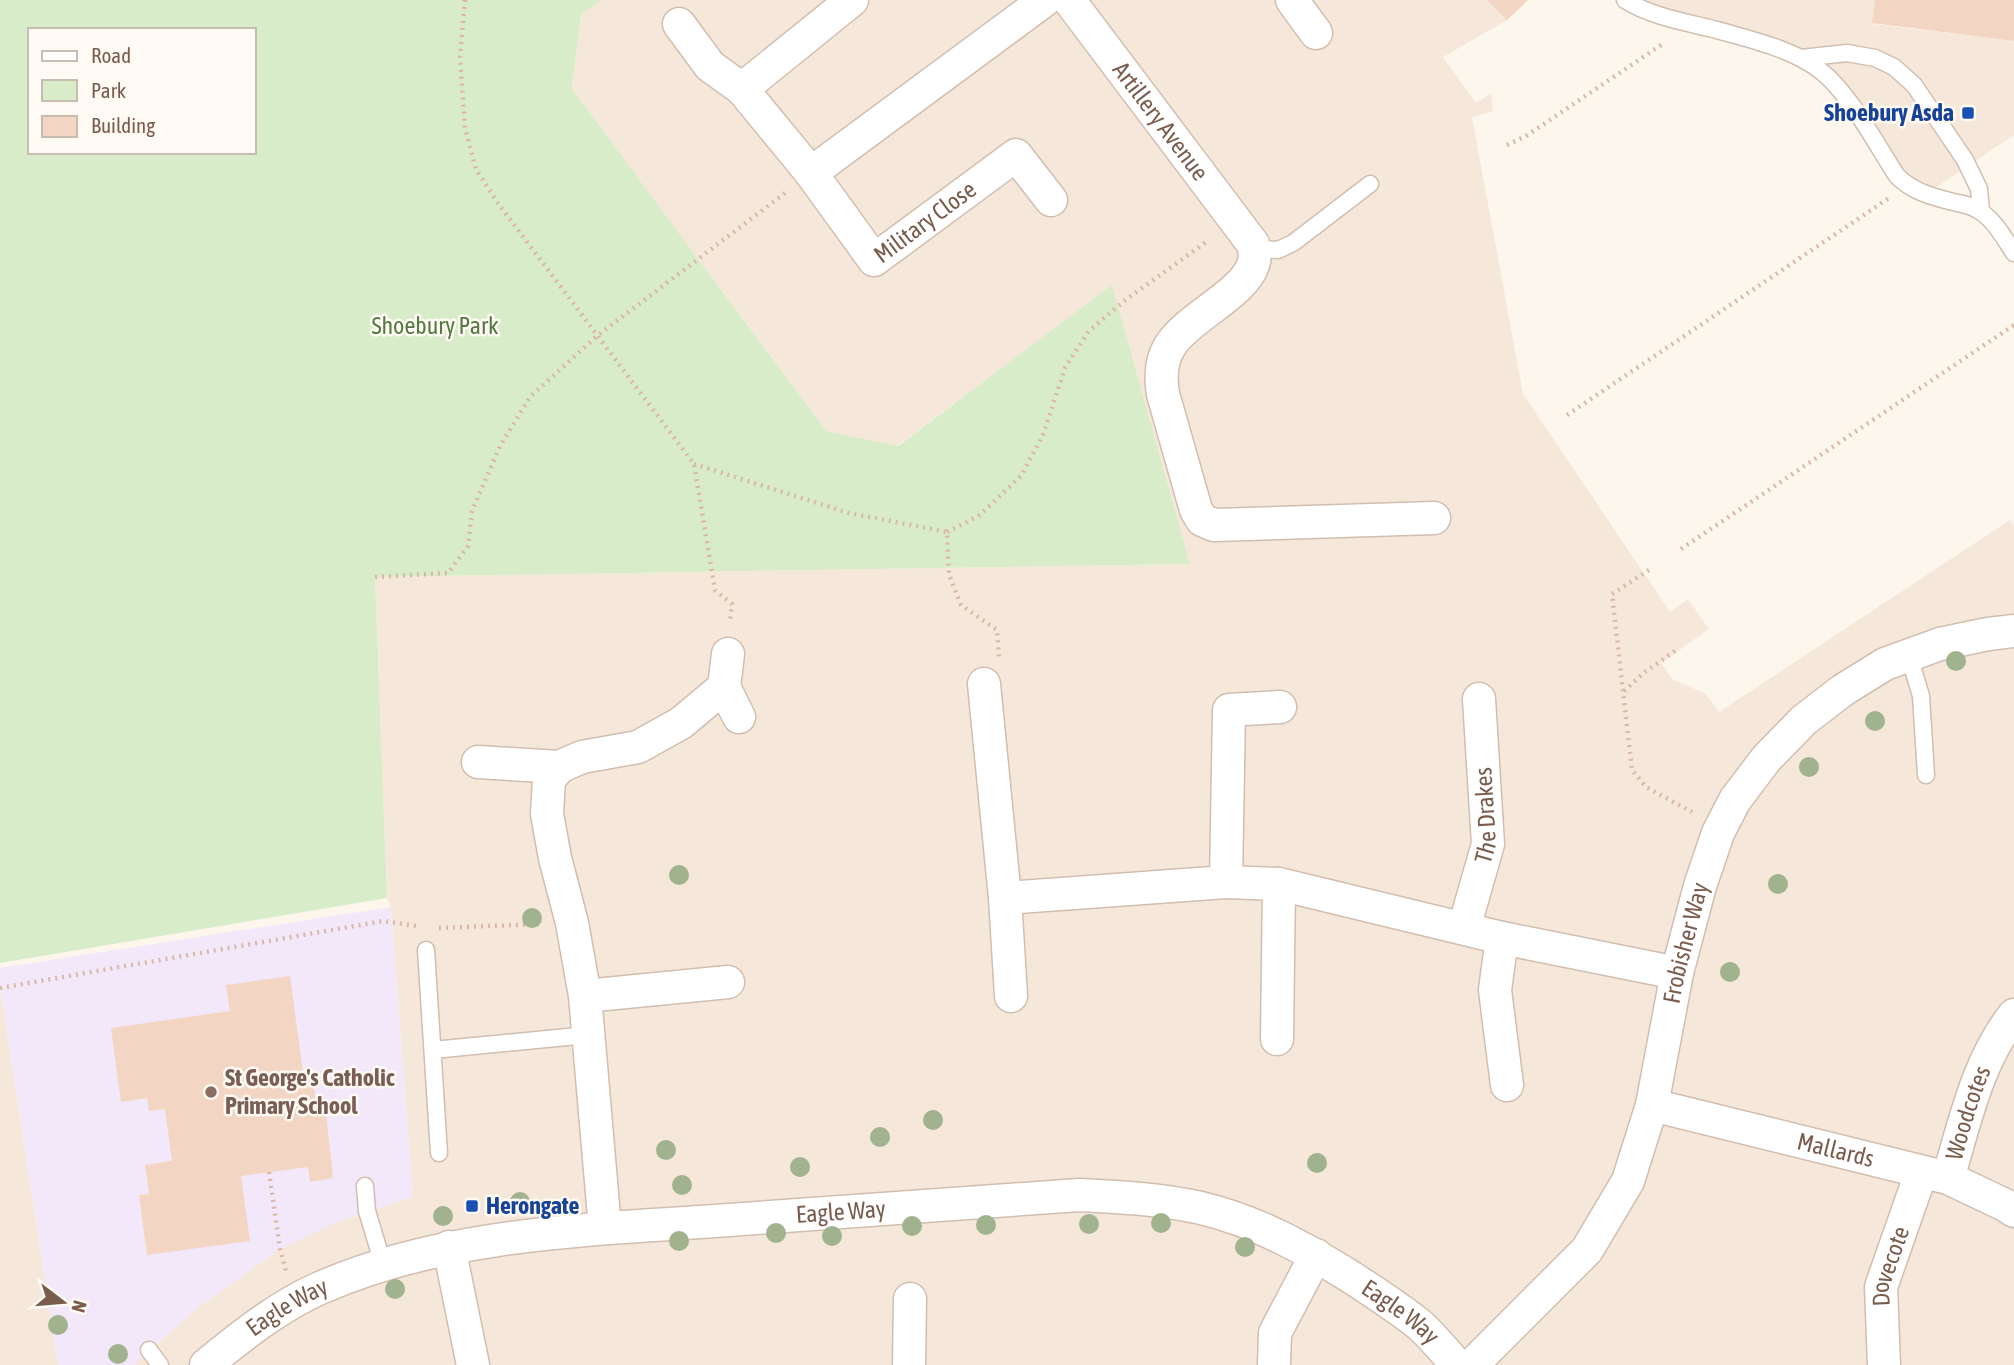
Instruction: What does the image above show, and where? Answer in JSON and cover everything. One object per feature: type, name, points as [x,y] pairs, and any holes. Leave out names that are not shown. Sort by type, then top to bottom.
[{"type":"street","points":[[742,89],[852,0]]},
{"type":"street","points":[[811,173],[1045,0]]},
{"type":"street","name":"Artillery Avenue","points":[[1069,0],[1245,232]]},
{"type":"street","points":[[1292,0],[1316,33]]},
{"type":"street","name":"Military Close","points":[[679,24],[710,66],[742,89],[811,173],[874,260],[1016,155],[1051,200]]},
{"type":"street","points":[[1245,232],[1255,253],[1254,264],[1247,277],[1171,344],[1160,377],[1196,510],[1202,520],[1214,526],[1434,518]]},
{"type":"street","name":"Frobisher Way","points":[[1472,1365],[1587,1250],[1628,1181],[1652,1105],[1677,973],[1700,886],[1718,833],[1735,800],[1766,759],[1804,720],[1843,690],[1885,664],[1940,644],[2014,631]]},
{"type":"street","points":[[728,654],[724,687],[738,717]]},
{"type":"street","points":[[984,684],[1005,898],[1011,996]]},
{"type":"street","points":[[478,762],[559,767],[582,757],[638,747],[681,723],[724,687]]},
{"type":"street","name":"The Drakes","points":[[1464,928],[1488,844],[1479,699]]},
{"type":"street","points":[[1226,882],[1229,710],[1280,707]]},
{"type":"street","points":[[559,767],[549,780],[547,814],[572,923],[585,996],[604,1228]]},
{"type":"street","points":[[1005,898],[1226,882],[1279,884],[1502,938],[1677,973]]},
{"type":"street","points":[[1277,1039],[1279,884]]},
{"type":"street","points":[[1502,938],[1495,990],[1507,1085]]},
{"type":"street","points":[[585,996],[728,982]]},
{"type":"street","name":"Woodcotes","points":[[1935,1175],[1981,1070],[2014,1015]]},
{"type":"street","name":"Mallards","points":[[1652,1105],[1935,1175],[2005,1205],[2014,1212]]},
{"type":"street","name":"Dovecote","points":[[1884,1365],[1881,1287],[1935,1175]]},
{"type":"street","name":"Eagle Way","points":[[206,1365],[246,1333],[318,1288],[383,1264],[449,1247],[604,1228],[1079,1195],[1137,1198],[1205,1209],[1266,1229],[1316,1255],[1392,1304],[1423,1328],[1457,1365]]},
{"type":"street","points":[[449,1247],[473,1365]]},
{"type":"street","points":[[1274,1365],[1275,1333],[1316,1255]]},
{"type":"street","points":[[909,1365],[910,1299]]},
{"type":"lane","points":[[1625,0],[1648,12],[1777,48],[1801,58],[1821,71],[1846,98],[1897,176],[1906,185],[1924,194],[1981,211],[1993,222],[2014,253]]},
{"type":"lane","points":[[1801,58],[1847,53],[1875,58],[1894,67],[1914,85],[1965,160],[1979,188],[1981,211]]},
{"type":"lane","points":[[1245,232],[1264,249],[1278,250],[1293,243],[1370,184]]},
{"type":"lane","points":[[1909,656],[1921,696],[1926,775]]},
{"type":"lane","points":[[426,950],[439,1153]]},
{"type":"lane","points":[[433,1050],[588,1035]]},
{"type":"lane","points":[[365,1186],[367,1211],[383,1264]]},
{"type":"lane","points":[[149,1350],[160,1365]]},
{"type":"path","points":[[465,0],[460,57],[462,93],[465,128],[477,169],[497,202],[694,464],[715,590],[732,604],[728,654]]},
{"type":"path","points":[[1507,145],[1526,136],[1665,42]]},
{"type":"path","points":[[374,577],[448,573],[468,546],[472,511],[500,446],[530,397],[597,336],[811,173]]},
{"type":"path","points":[[1567,415],[1889,198]]},
{"type":"path","points":[[694,464],[849,513],[947,532],[980,515],[1021,476],[1043,435],[1065,368],[1089,331],[1124,301],[1245,232]]},
{"type":"path","points":[[1681,549],[2014,326]]},
{"type":"path","points":[[947,532],[949,575],[961,606],[996,630],[1002,683],[984,684]]},
{"type":"path","points":[[1649,570],[1612,594],[1632,770],[1646,787],[1692,812]]},
{"type":"path","points":[[1623,692],[1675,650]]},
{"type":"path","points":[[0,988],[383,921],[419,927]]},
{"type":"path","points":[[430,928],[572,923]]},
{"type":"path","points":[[269,1172],[286,1273],[299,1268]]},
{"type":"shaded area","points":[[601,0],[1528,0],[1507,20],[1443,57],[1476,103],[1491,93],[1493,111],[1472,117],[1523,394],[1670,612],[1688,599],[1709,629],[1661,663],[1672,679],[1706,694],[1719,712],[2010,520],[2014,526],[2014,1365],[133,1365],[200,1306],[280,1249],[335,1223],[413,1197],[391,907],[387,898],[375,577],[1190,564],[1112,286],[897,446],[826,431],[572,89],[581,15]]},
{"type":"shaded area","points":[[1617,0],[1875,0],[1873,24],[2014,41],[2014,135],[1926,194],[1897,177],[1829,78],[1798,61]]},
{"type":"shaded area","name":"St George's Catholic Primary School","points":[[391,907],[413,1197],[335,1223],[280,1249],[200,1306],[133,1365],[58,1365],[0,987],[0,968]]},
{"type":"shaded area","points":[[0,987],[58,1365],[0,1365]]},
{"type":"green space","name":"Shoebury Park","points":[[0,0],[601,0],[581,15],[572,89],[826,431],[898,446],[1112,285],[1190,564],[375,577],[387,898],[0,963]]},
{"type":"building","points":[[1487,0],[1528,0],[1507,20]]},
{"type":"building","points":[[1875,0],[2014,0],[2014,41],[1872,23]]},
{"type":"building","points":[[290,976],[303,1073],[312,1072],[316,1104],[325,1103],[333,1178],[310,1182],[308,1167],[241,1176],[250,1241],[147,1255],[139,1195],[149,1194],[145,1165],[172,1161],[165,1109],[149,1111],[147,1098],[121,1102],[111,1028],[230,1011],[226,985]]},
{"type":"place","name":"Shoebury Asda","points":[[1968,113]]},
{"type":"place","name":"St George's Catholic Primary School","points":[[211,1092]]},
{"type":"place","name":"Herongate","points":[[472,1206]]}]
